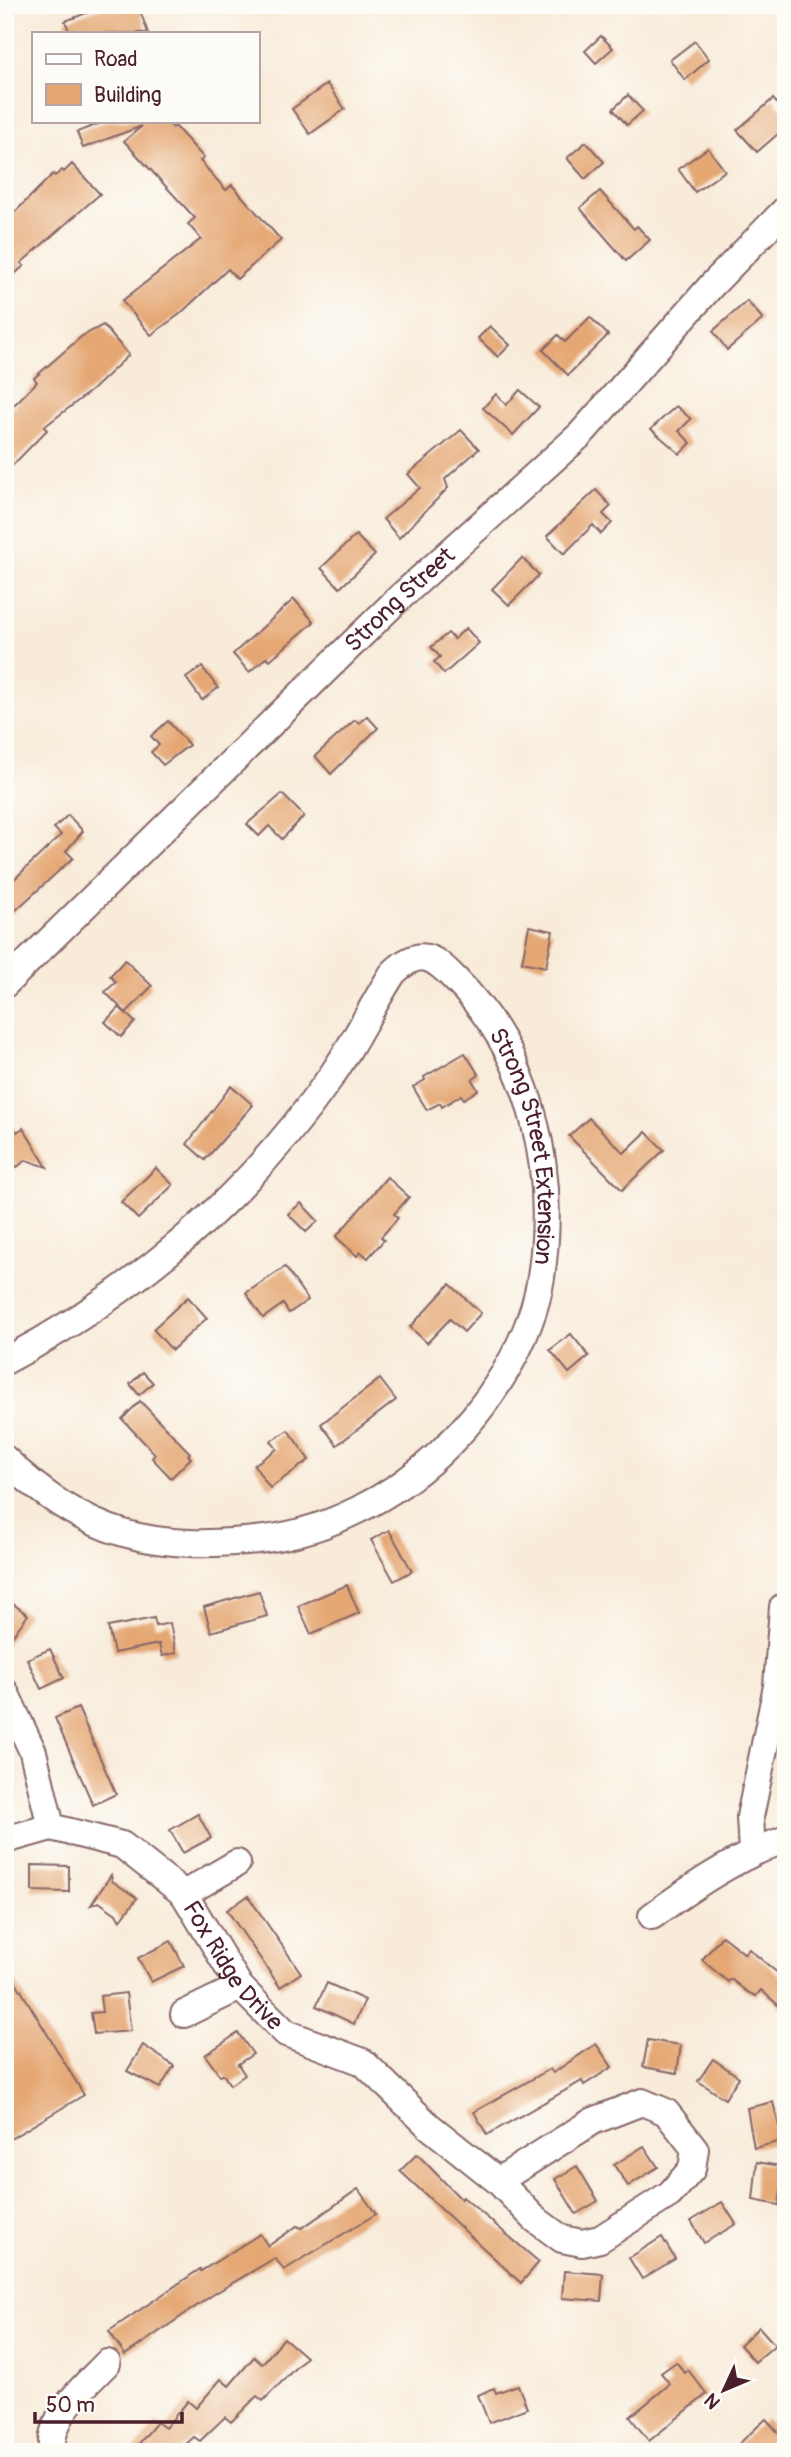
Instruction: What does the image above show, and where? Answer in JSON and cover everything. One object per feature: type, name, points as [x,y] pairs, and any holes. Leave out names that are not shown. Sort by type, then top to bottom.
[{"type":"street","name":"Strong Street","points":[[5,984],[397,600],[563,452],[712,285],[786,209]]},
{"type":"street","name":"Strong Street Extension","points":[[5,1361],[102,1303],[184,1240],[220,1207],[303,1116],[332,1076],[393,973],[407,960],[420,956],[438,962],[478,1004],[500,1034],[517,1065],[538,1135],[545,1191],[541,1280],[529,1317],[496,1385],[455,1440],[426,1466],[369,1503],[308,1528],[275,1537],[200,1543],[140,1537],[76,1516],[48,1497],[5,1459]]},
{"type":"street","points":[[752,1851],[750,1817],[777,1686],[783,1607]]},
{"type":"street","points":[[5,1692],[33,1752],[51,1827],[5,1840]]},
{"type":"street","name":"Fox Ridge Drive","points":[[51,1827],[121,1845],[184,1894],[240,1987],[286,2033],[363,2062],[429,2126],[498,2180],[536,2220],[562,2239],[582,2243],[600,2239],[670,2194],[692,2169],[695,2149],[666,2112],[642,2102],[593,2121],[498,2180]]},
{"type":"street","points":[[652,1916],[708,1876],[752,1851],[786,1839]]},
{"type":"street","points":[[184,1894],[237,1863]]},
{"type":"street","points":[[184,2014],[240,1987]]},
{"type":"street","points":[[52,2452],[54,2430],[61,2416],[107,2363]]},
{"type":"building","points":[[108,5],[138,5],[148,32],[70,32],[65,21]]},
{"type":"building","points":[[601,36],[613,48],[596,63],[585,51]]},
{"type":"building","points":[[695,41],[709,59],[685,80],[670,60]]},
{"type":"building","points":[[327,84],[345,109],[310,134],[292,109]]},
{"type":"building","points":[[628,95],[643,111],[627,125],[613,109]]},
{"type":"building","points":[[773,99],[786,113],[786,127],[757,152],[737,130]]},
{"type":"building","points":[[103,122],[166,122],[173,128],[175,126],[204,158],[200,161],[226,190],[232,185],[281,240],[237,279],[228,269],[180,314],[151,335],[122,301],[201,239],[188,224],[195,218],[124,141],[142,126],[83,148],[77,132]]},
{"type":"building","points":[[586,142],[604,162],[585,179],[567,158]]},
{"type":"building","points":[[708,148],[725,171],[695,192],[678,169]]},
{"type":"building","points":[[72,164],[100,194],[21,263],[24,266],[5,282],[5,222],[53,174],[55,176],[62,170],[64,172]]},
{"type":"building","points":[[600,191],[634,229],[637,226],[650,240],[626,261],[580,208]]},
{"type":"building","points":[[747,301],[763,319],[727,350],[713,331]]},
{"type":"building","points":[[590,317],[608,335],[568,375],[543,350],[558,335],[565,342]]},
{"type":"building","points":[[103,325],[129,355],[92,390],[44,427],[47,430],[5,473],[5,414],[37,382],[34,378],[82,336]]},
{"type":"building","points":[[490,326],[510,345],[498,357],[478,338]]},
{"type":"building","points":[[520,390],[539,407],[513,435],[483,408],[496,394],[506,405]]},
{"type":"building","points":[[676,406],[691,419],[679,431],[691,443],[680,454],[651,429]]},
{"type":"building","points":[[461,430],[479,449],[445,479],[448,488],[399,538],[383,519],[420,488],[408,474]]},
{"type":"building","points":[[596,490],[611,506],[603,514],[612,523],[601,534],[593,525],[564,554],[547,536]]},
{"type":"building","points":[[356,535],[375,555],[340,588],[321,568]]},
{"type":"building","points":[[522,558],[539,575],[509,605],[492,589]]},
{"type":"building","points":[[294,599],[314,622],[270,660],[267,657],[249,672],[233,654]]},
{"type":"building","points":[[466,628],[479,643],[444,674],[434,662],[440,657],[431,647],[448,633],[454,639]]},
{"type":"building","points":[[202,667],[218,688],[202,700],[186,678]]},
{"type":"building","points":[[367,716],[378,728],[331,774],[315,756],[355,720],[359,723]]},
{"type":"building","points":[[168,721],[189,745],[163,765],[151,752],[159,745],[151,736]]},
{"type":"building","points":[[282,794],[304,816],[282,839],[269,826],[259,836],[247,824]]},
{"type":"building","points":[[68,815],[83,831],[66,851],[73,858],[5,920],[5,888],[61,835],[54,828]]},
{"type":"building","points":[[529,926],[553,931],[546,967],[522,962]]},
{"type":"building","points":[[125,960],[152,986],[126,1013],[105,992],[116,982],[110,976]]},
{"type":"building","points":[[119,1007],[135,1022],[121,1037],[105,1022]]},
{"type":"building","points":[[465,1053],[479,1075],[472,1080],[478,1090],[464,1099],[461,1095],[442,1107],[440,1103],[427,1110],[413,1087],[425,1080],[424,1077]]},
{"type":"building","points":[[231,1086],[253,1105],[205,1160],[187,1144]]},
{"type":"building","points":[[5,1117],[17,1132],[23,1128],[47,1167],[26,1160],[17,1167],[5,1152]]},
{"type":"building","points":[[589,1118],[624,1153],[646,1132],[664,1150],[622,1190],[569,1136]]},
{"type":"building","points":[[156,1168],[173,1185],[138,1219],[121,1202]]},
{"type":"building","points":[[387,1177],[409,1197],[394,1214],[398,1218],[381,1237],[384,1240],[368,1258],[361,1252],[357,1256],[336,1237]]},
{"type":"building","points":[[301,1203],[318,1221],[306,1232],[288,1214]]},
{"type":"building","points":[[285,1267],[308,1300],[289,1313],[283,1304],[263,1318],[246,1293]]},
{"type":"building","points":[[450,1284],[481,1313],[464,1332],[450,1319],[427,1343],[410,1327]]},
{"type":"building","points":[[188,1297],[207,1318],[172,1350],[153,1329]]},
{"type":"building","points":[[571,1334],[589,1356],[569,1373],[550,1350]]},
{"type":"building","points":[[143,1372],[153,1383],[139,1395],[130,1384]]},
{"type":"building","points":[[380,1379],[396,1400],[337,1445],[321,1424]]},
{"type":"building","points":[[140,1401],[190,1453],[188,1455],[191,1458],[171,1478],[152,1458],[155,1454],[122,1419]]},
{"type":"building","points":[[288,1430],[309,1460],[270,1488],[254,1465],[277,1449],[271,1441]]},
{"type":"building","points":[[389,1530],[412,1571],[394,1581],[371,1540]]},
{"type":"building","points":[[347,1585],[359,1613],[311,1634],[298,1606]]},
{"type":"building","points":[[259,1591],[267,1616],[211,1632],[204,1607]]},
{"type":"building","points":[[5,1598],[28,1615],[5,1646]]},
{"type":"building","points":[[154,1618],[156,1626],[170,1623],[176,1653],[162,1656],[159,1644],[114,1653],[108,1627]]},
{"type":"building","points":[[50,1649],[64,1678],[41,1689],[27,1659]]},
{"type":"building","points":[[78,1708],[116,1794],[93,1805],[55,1718]]},
{"type":"building","points":[[198,1814],[211,1838],[183,1853],[170,1830]]},
{"type":"building","points":[[32,1865],[69,1866],[69,1892],[32,1891]]},
{"type":"building","points":[[111,1875],[112,1881],[137,1898],[120,1921],[116,1914],[99,1902],[91,1905]]},
{"type":"building","points":[[248,1896],[301,1973],[280,1987],[227,1910]]},
{"type":"building","points":[[722,1936],[745,1954],[749,1949],[786,1980],[786,2012],[761,1990],[756,1996],[747,1992],[731,1979],[728,1982],[702,1960]]},
{"type":"building","points":[[171,1941],[184,1966],[151,1982],[138,1958]]},
{"type":"building","points":[[5,1964],[84,2095],[5,2142]]},
{"type":"building","points":[[327,1983],[365,2000],[354,2024],[316,2006]]},
{"type":"building","points":[[126,1993],[131,2031],[94,2034],[91,2013],[102,2012],[100,1996]]},
{"type":"building","points":[[238,2033],[253,2054],[238,2064],[245,2075],[230,2085],[205,2055]]},
{"type":"building","points":[[648,2040],[681,2045],[677,2073],[643,2067]]},
{"type":"building","points":[[596,2044],[612,2067],[584,2085],[582,2081],[487,2135],[474,2112],[550,2069],[553,2073]]},
{"type":"building","points":[[143,2045],[174,2066],[160,2088],[127,2071]]},
{"type":"building","points":[[713,2059],[739,2077],[725,2099],[698,2081]]},
{"type":"building","points":[[773,2102],[779,2126],[786,2124],[786,2140],[754,2148],[747,2108]]},
{"type":"building","points":[[644,2146],[658,2167],[628,2186],[614,2165]]},
{"type":"building","points":[[417,2154],[461,2199],[463,2197],[539,2262],[521,2283],[400,2171]]},
{"type":"building","points":[[757,2162],[786,2167],[786,2185],[782,2185],[779,2205],[753,2200]]},
{"type":"building","points":[[577,2166],[598,2201],[576,2214],[555,2179]]},
{"type":"building","points":[[358,2189],[376,2214],[284,2270],[275,2258],[214,2294],[125,2355],[109,2331],[200,2269],[201,2271],[260,2234],[268,2246],[297,2226],[302,2228]]},
{"type":"building","points":[[722,2202],[736,2224],[704,2243],[691,2221]]},
{"type":"building","points":[[662,2237],[675,2259],[642,2279],[629,2258]]},
{"type":"building","points":[[564,2271],[603,2274],[601,2301],[562,2298]]},
{"type":"building","points":[[759,2327],[775,2345],[755,2362],[740,2345]]},
{"type":"building","points":[[284,2338],[306,2357],[263,2401],[257,2396],[231,2422],[225,2417],[200,2441],[194,2437],[177,2452],[132,2452],[157,2422],[165,2428],[188,2401],[196,2408],[221,2379],[229,2386],[254,2357],[262,2364]]},
{"type":"building","points":[[676,2362],[685,2373],[688,2370],[707,2394],[649,2441],[630,2417],[670,2384],[661,2373]]},
{"type":"building","points":[[518,2385],[527,2408],[489,2423],[478,2395],[494,2388],[496,2393]]},
{"type":"building","points":[[766,2419],[786,2441],[786,2452],[730,2452]]}]
